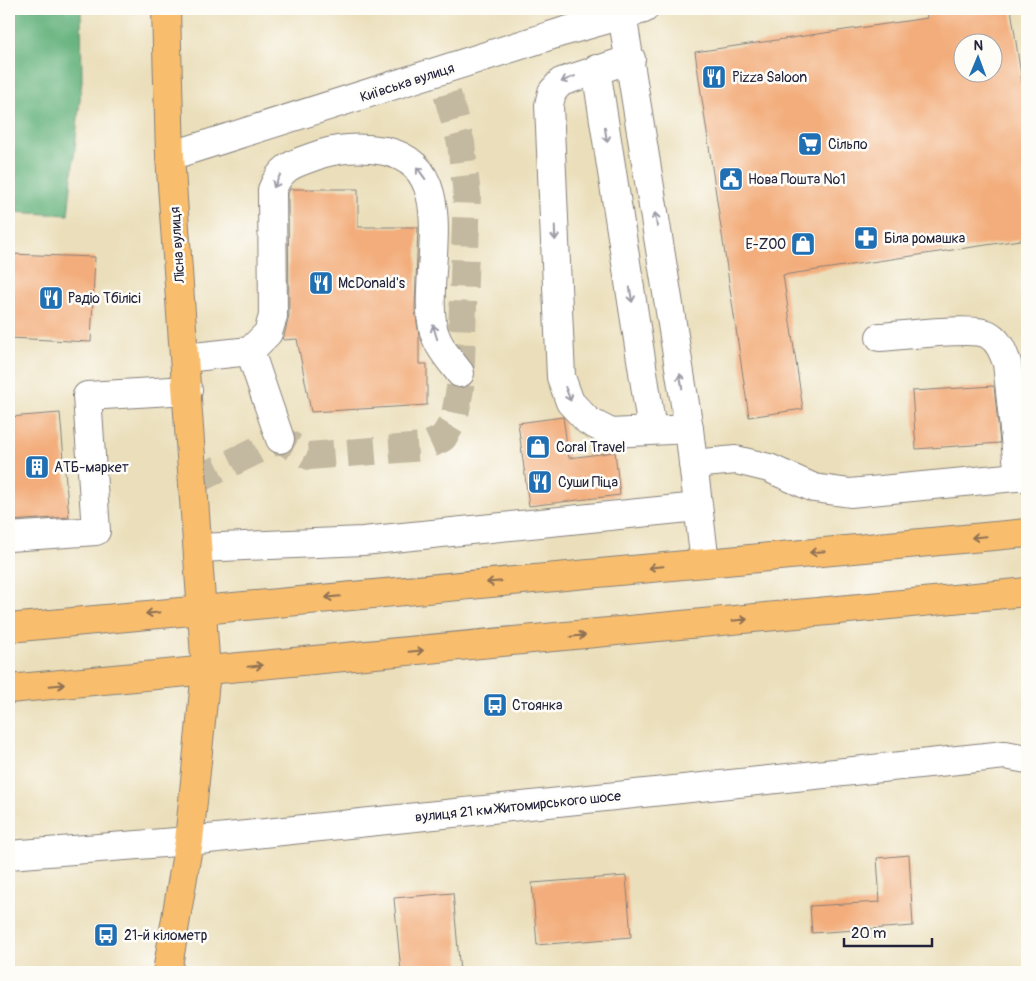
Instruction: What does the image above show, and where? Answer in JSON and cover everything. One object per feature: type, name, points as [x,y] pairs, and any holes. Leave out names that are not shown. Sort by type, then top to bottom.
[{"type":"main road","name":"Лісна вулиця","points":[[166,9],[170,156],[188,390],[206,671],[189,841],[166,972]]},
{"type":"main road","points":[[9,628],[202,608],[1027,533]]},
{"type":"main road","points":[[9,689],[1027,592]]},
{"type":"street","name":"Київська вулиця","points":[[170,156],[562,20],[633,12]]},
{"type":"street","points":[[633,12],[631,59],[688,429],[705,563]]},
{"type":"street","points":[[631,59],[561,82],[552,92],[549,104],[561,377],[570,402],[588,421],[611,433],[688,429]]},
{"type":"street","points":[[596,69],[652,430]]},
{"type":"street","points":[[185,358],[250,351],[268,333],[273,316],[272,190],[278,175],[293,164],[332,150],[362,147],[393,153],[414,164],[428,183],[433,209],[431,313],[434,332],[443,351],[460,373]]},
{"type":"street","points":[[693,464],[736,460],[769,468],[814,488],[850,493],[1023,476],[1007,363],[1000,346],[988,334],[965,331],[880,337]]},
{"type":"street","points":[[250,351],[280,439]]},
{"type":"street","points":[[9,537],[96,531],[87,396],[188,390]]},
{"type":"street","points":[[198,548],[363,541],[698,507]]},
{"type":"street","name":"вулиця 21 км Житомирського шосе","points":[[9,855],[189,841],[1005,756],[1027,759]]},
{"type":"green space","points":[[9,9],[81,9],[82,80],[68,215],[9,212]]},
{"type":"building","points":[[926,9],[1011,9],[1027,115],[1027,239],[783,275],[803,409],[749,417],[695,52],[927,18]]},
{"type":"building","points":[[290,189],[358,189],[358,227],[418,227],[415,309],[419,336],[419,364],[427,364],[427,405],[311,412],[297,339],[283,340],[289,316],[288,193]]},
{"type":"building","name":"Радіо Тбілісі","points":[[9,254],[95,257],[91,342],[9,338]]},
{"type":"building","points":[[994,386],[1000,443],[916,449],[912,391]]},
{"type":"building","name":"АТБ-маркет","points":[[60,413],[69,517],[9,521],[9,417]]},
{"type":"building","points":[[563,417],[569,458],[615,452],[620,495],[529,506],[518,423]]},
{"type":"building","points":[[909,855],[913,926],[812,933],[810,906],[880,902],[877,858]]},
{"type":"building","points":[[626,876],[631,937],[537,945],[532,883]]},
{"type":"building","points":[[453,893],[460,972],[401,972],[394,898]]},
{"type":"tunnel","points":[[194,481],[280,439],[309,456],[424,447],[443,438],[454,420],[460,389],[467,195],[461,143],[441,72]]},
{"type":"place","name":"Pizza Saloon","points":[[714,77]]},
{"type":"place","name":"Сільпо","points":[[810,144]]},
{"type":"place","name":"Нова Пошта №1","points":[[731,179]]},
{"type":"place","name":"Біла ромашка","points":[[866,238]]},
{"type":"place","name":"E-ZOO","points":[[803,244]]},
{"type":"place","name":"McDonald's","points":[[321,283]]},
{"type":"place","name":"Радіо Тбілісі","points":[[51,298]]},
{"type":"place","name":"Coral Travel","points":[[538,447]]},
{"type":"place","name":"АТБ-маркет","points":[[37,467]]},
{"type":"place","name":"Суши Піца","points":[[540,482]]},
{"type":"place","name":"Стоянка","points":[[495,705]]},
{"type":"place","name":"21-й кілометр","points":[[106,935]]}]
